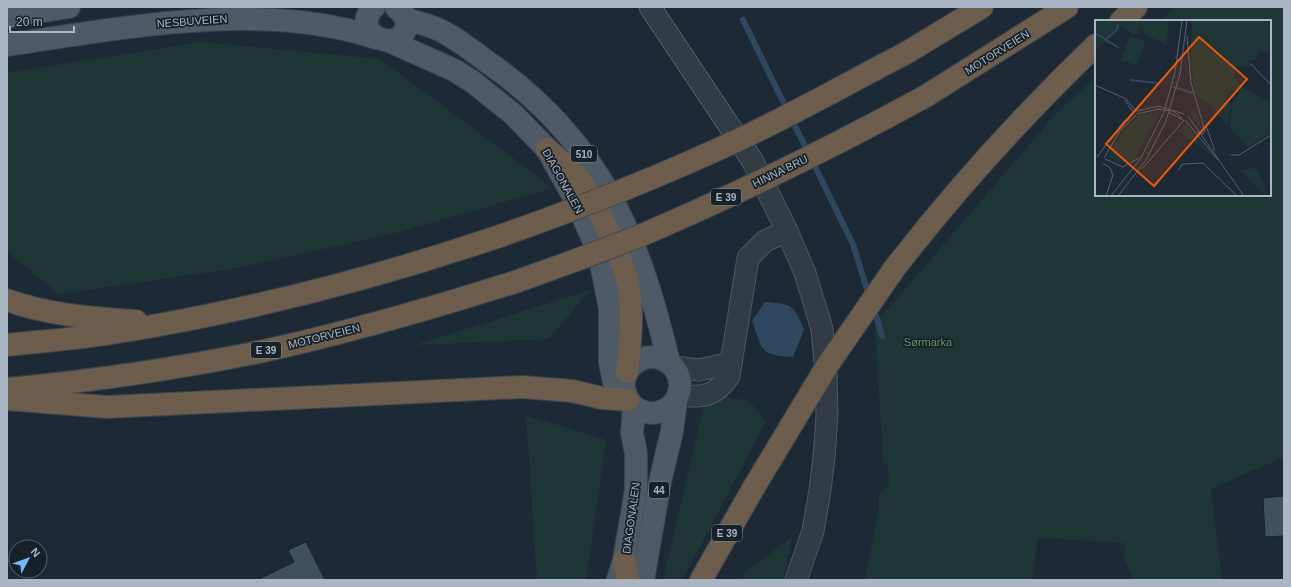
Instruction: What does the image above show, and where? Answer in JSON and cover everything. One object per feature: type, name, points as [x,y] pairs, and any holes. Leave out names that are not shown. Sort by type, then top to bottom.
[{"type":"highway","points":[[7,345],[111,333],[167,324],[286,300],[381,274],[570,212],[628,189],[737,141],[906,53],[982,7]]},
{"type":"highway","name":"MOTORVEIEN","points":[[926,96],[1066,7]]},
{"type":"highway","points":[[1122,20],[1136,7]]},
{"type":"highway","name":"E 39","points":[[701,580],[754,487],[827,366],[894,269],[929,224],[1002,140],[1095,46]]},
{"type":"highway","name":"HINNA BRU","points":[[518,281],[648,232],[747,187],[855,135],[926,96]]},
{"type":"highway","name":"510","points":[[547,148],[572,172],[582,186],[605,225],[623,269],[628,286],[631,316],[627,372]]},
{"type":"highway","name":"MOTORVEIEN","points":[[7,389],[119,376],[259,352],[394,319],[518,281]]},
{"type":"highway","points":[[7,300],[28,307],[70,314],[167,324]]},
{"type":"highway","points":[[7,399],[107,407],[522,387],[572,391],[602,398],[629,401]]},
{"type":"highway","name":"E 39","points":[[718,580],[754,487]]},
{"type":"main road","points":[[7,17],[69,7]]},
{"type":"main road","points":[[374,7],[370,12],[367,21],[370,31],[383,40]]},
{"type":"main road","name":"510","points":[[383,40],[396,39],[402,34],[406,27],[404,12]]},
{"type":"main road","name":"510","points":[[404,12],[436,28],[506,75],[540,104],[570,136],[595,169],[616,205],[633,243],[645,274],[671,365]]},
{"type":"main road","name":"NESBUVEIEN","points":[[7,45],[167,22],[236,18],[285,19],[325,24],[353,29],[383,40]]},
{"type":"main road","name":"DIAGONALEN","points":[[383,40],[454,70],[473,82],[513,114],[547,148],[579,208],[599,253],[610,309],[610,362],[614,382],[629,401],[632,433],[636,453],[636,490],[626,570],[618,580]]},
{"type":"main road","points":[[627,372],[636,363],[646,358],[655,357],[671,365]]},
{"type":"main road","name":"44","points":[[671,365],[680,380],[677,398]]},
{"type":"main road","name":"44","points":[[627,372],[624,383],[629,401]]},
{"type":"main road","points":[[629,401],[642,412],[651,414],[661,412],[669,408],[677,398]]},
{"type":"main road","name":"DIAGONALEN","points":[[643,580],[660,482],[672,431],[677,398]]},
{"type":"lane","points":[[650,7],[752,160],[787,231],[805,274],[822,329],[826,373],[827,416],[820,490],[812,531],[796,580]]},
{"type":"lane","points":[[677,398],[698,398],[721,388],[729,376],[748,258],[765,241],[787,231]]},
{"type":"lane","points":[[671,365],[699,370],[731,363]]},
{"type":"green space","name":"Sørmarka","points":[[1176,7],[1284,7],[1284,457],[1211,489],[1222,580],[1133,580],[1124,558],[1125,543],[1038,538],[1032,580],[865,580],[879,510],[879,494],[889,485],[888,467],[883,461],[875,324],[1059,110],[1095,79],[1095,196],[1271,196],[1271,20],[1161,20]]},
{"type":"green space","points":[[200,42],[380,59],[553,188],[395,233],[237,268],[59,294],[7,252],[7,73]]},
{"type":"green space","points":[[590,290],[549,339],[415,345]]},
{"type":"green space","points":[[722,396],[749,401],[766,421],[685,576],[678,580],[663,580],[704,406]]},
{"type":"green space","points":[[526,415],[606,440],[586,580],[537,580]]},
{"type":"green space","points":[[792,537],[783,580],[742,580],[744,573]]},
{"type":"water","points":[[765,302],[786,305],[794,310],[797,315],[804,330],[793,357],[768,353],[761,345],[752,321]]},
{"type":"building","points":[[1284,496],[1284,536],[1265,537],[1263,498]]},
{"type":"building","points":[[306,542],[325,580],[257,580],[294,562],[288,550]]},
{"type":"waterway","points":[[743,20],[853,244],[869,296]]},
{"type":"waterway","points":[[874,309],[882,336]]}]
